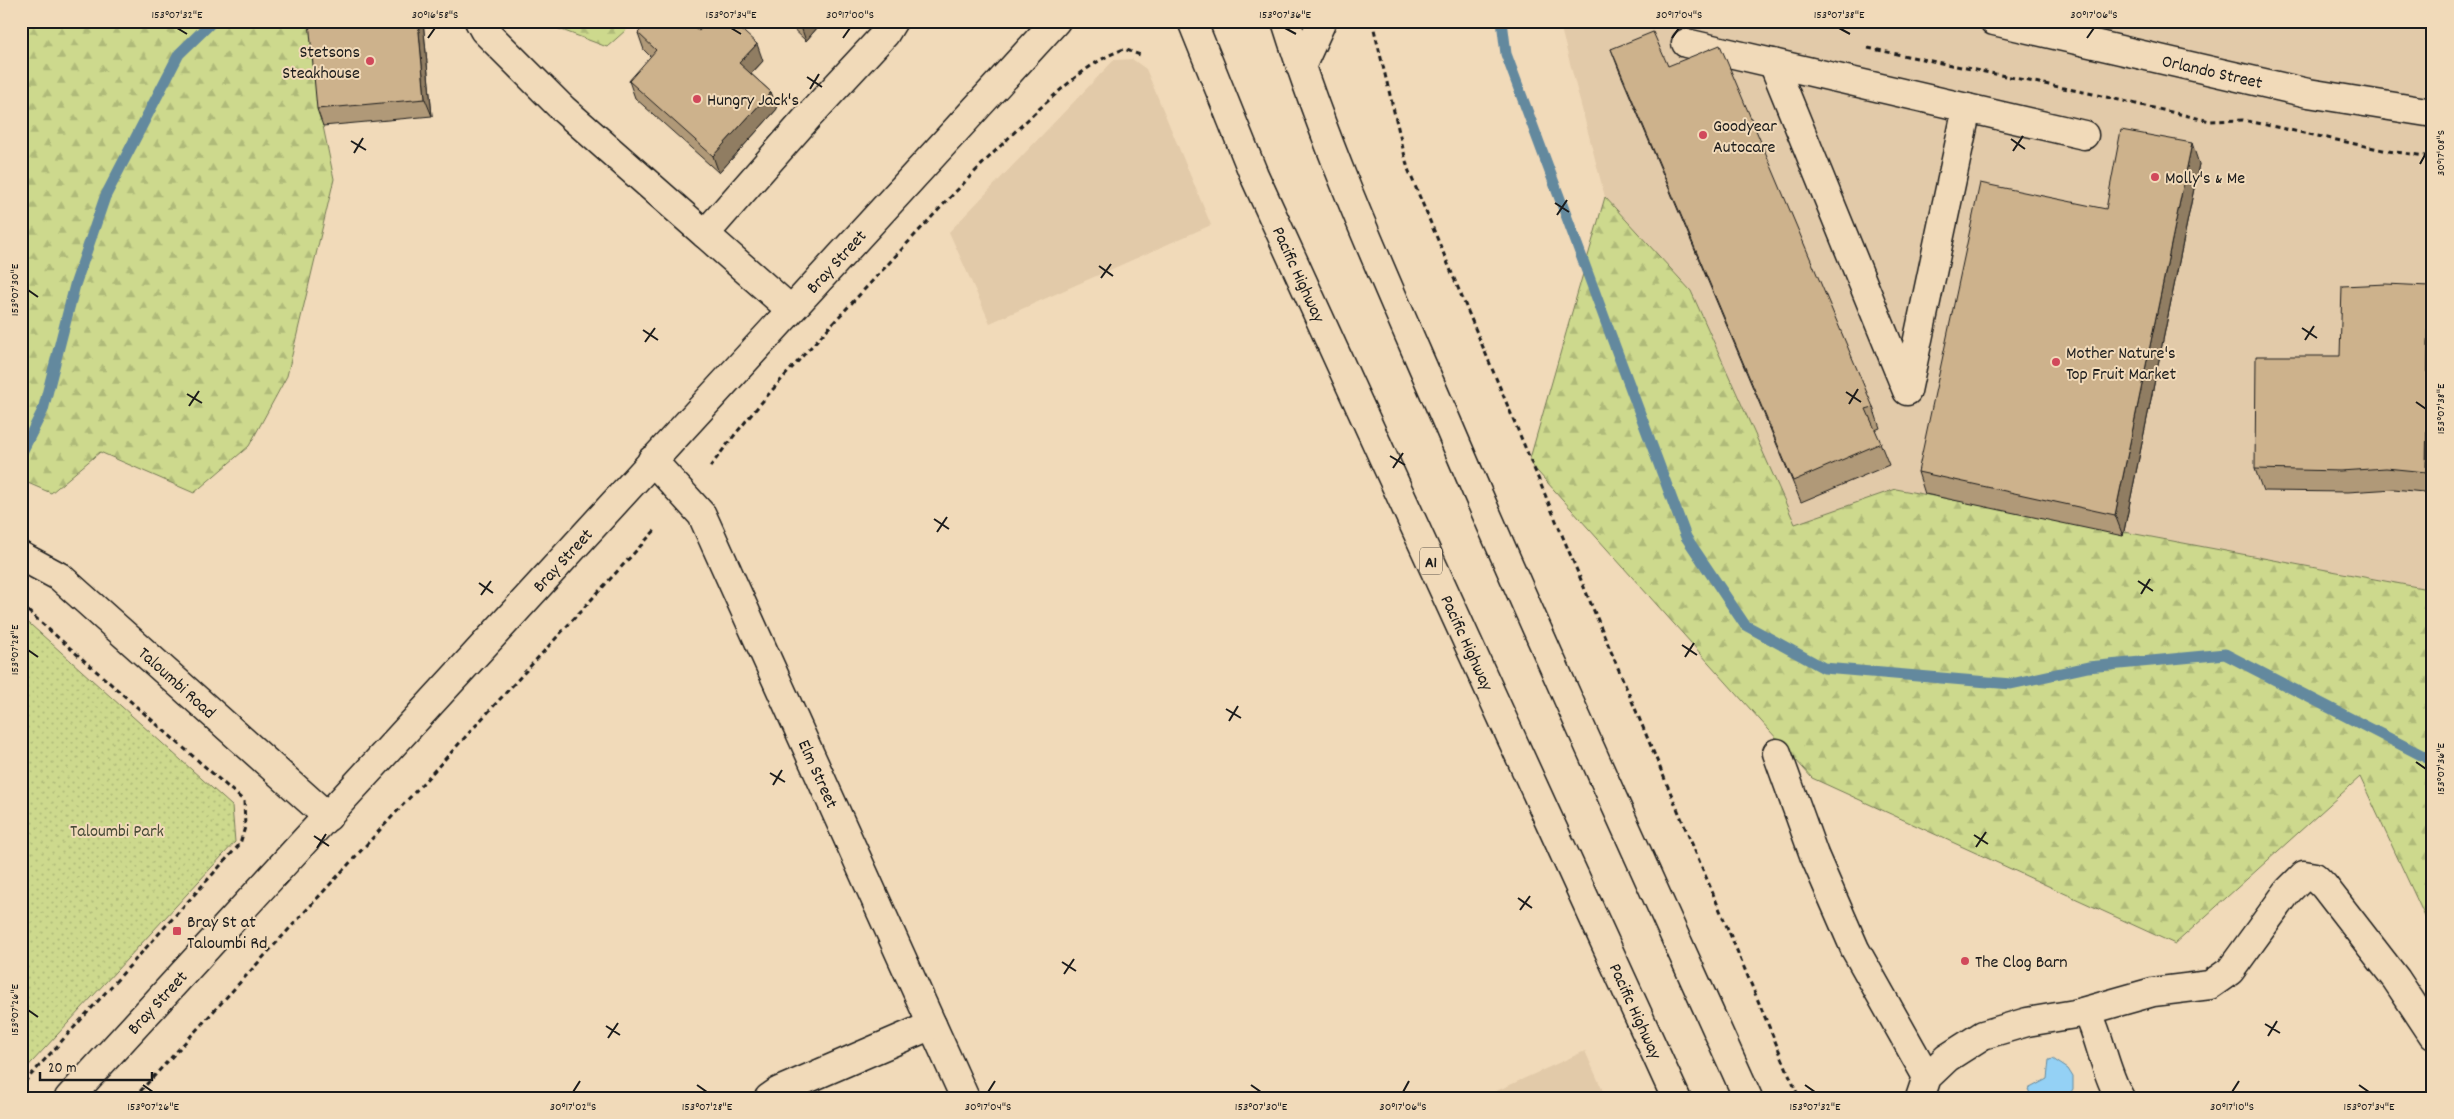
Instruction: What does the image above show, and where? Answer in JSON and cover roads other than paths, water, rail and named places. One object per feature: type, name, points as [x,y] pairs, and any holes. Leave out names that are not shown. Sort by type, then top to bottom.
[{"type":"main road","points":[[479,21],[484,30],[558,105],[790,309]]},
{"type":"main road","points":[[705,234],[808,117],[885,34],[893,21]]},
{"type":"main road","name":"Bray Street","points":[[69,1098],[328,817],[790,309],[1056,21]]},
{"type":"main road","name":"Pacific Highway","points":[[1192,21],[1254,175],[1676,1098]]},
{"type":"main road","points":[[1286,21],[1350,200],[1516,585],[1748,1098]]},
{"type":"main road","points":[[1301,67],[1322,21]]},
{"type":"main road","name":"Orlando Street","points":[[1994,21],[2308,92],[2433,113]]},
{"type":"main road","points":[[1686,43],[2084,136]]},
{"type":"main road","points":[[1773,63],[1907,391],[1967,108]]},
{"type":"main road","name":"Elm Street","points":[[652,460],[702,515],[965,1098]]},
{"type":"main road","name":"Taloumbi Road","points":[[21,556],[60,577],[328,817]]},
{"type":"main road","points":[[1777,753],[1814,855],[1855,949],[1923,1088],[1947,1058],[1983,1035],[2027,1022],[2087,1011],[2153,992],[2210,985],[2230,971],[2288,891],[2304,875],[2315,877],[2324,886],[2396,980],[2433,1035]]},
{"type":"main road","points":[[2087,1011],[2093,1024],[2106,1069],[2120,1098]]},
{"type":"main road","points":[[769,1098],[779,1091],[932,1025]]},
{"type":"water","points":[[2053,1059],[2068,1069],[2073,1077],[2073,1089],[2067,1098],[2032,1098],[2028,1089],[2047,1079],[2049,1060]]},
{"type":"waterway","points":[[21,454],[43,410],[75,285],[105,197],[179,54],[213,21]]},
{"type":"waterway","points":[[1502,21],[1506,54],[1686,537],[1745,625],[1824,668],[2011,684],[2088,667],[2225,654],[2433,761]]},
{"type":"place","name":"Stetsons Steakhouse","points":[[370,61]]},
{"type":"place","name":"Hungry Jack's","points":[[697,99]]},
{"type":"place","name":"Goodyear Autocare","points":[[1703,135]]},
{"type":"place","name":"Molly's & Me","points":[[2155,177]]},
{"type":"place","name":"Mother Nature's Top Fruit Market","points":[[2056,362]]},
{"type":"place","name":"Bray St at Taloumbi Rd","points":[[177,931]]},
{"type":"place","name":"The Clog Barn","points":[[1965,961]]},
{"type":"park label","name":"Taloumbi Park","points":[[117,830]]}]
